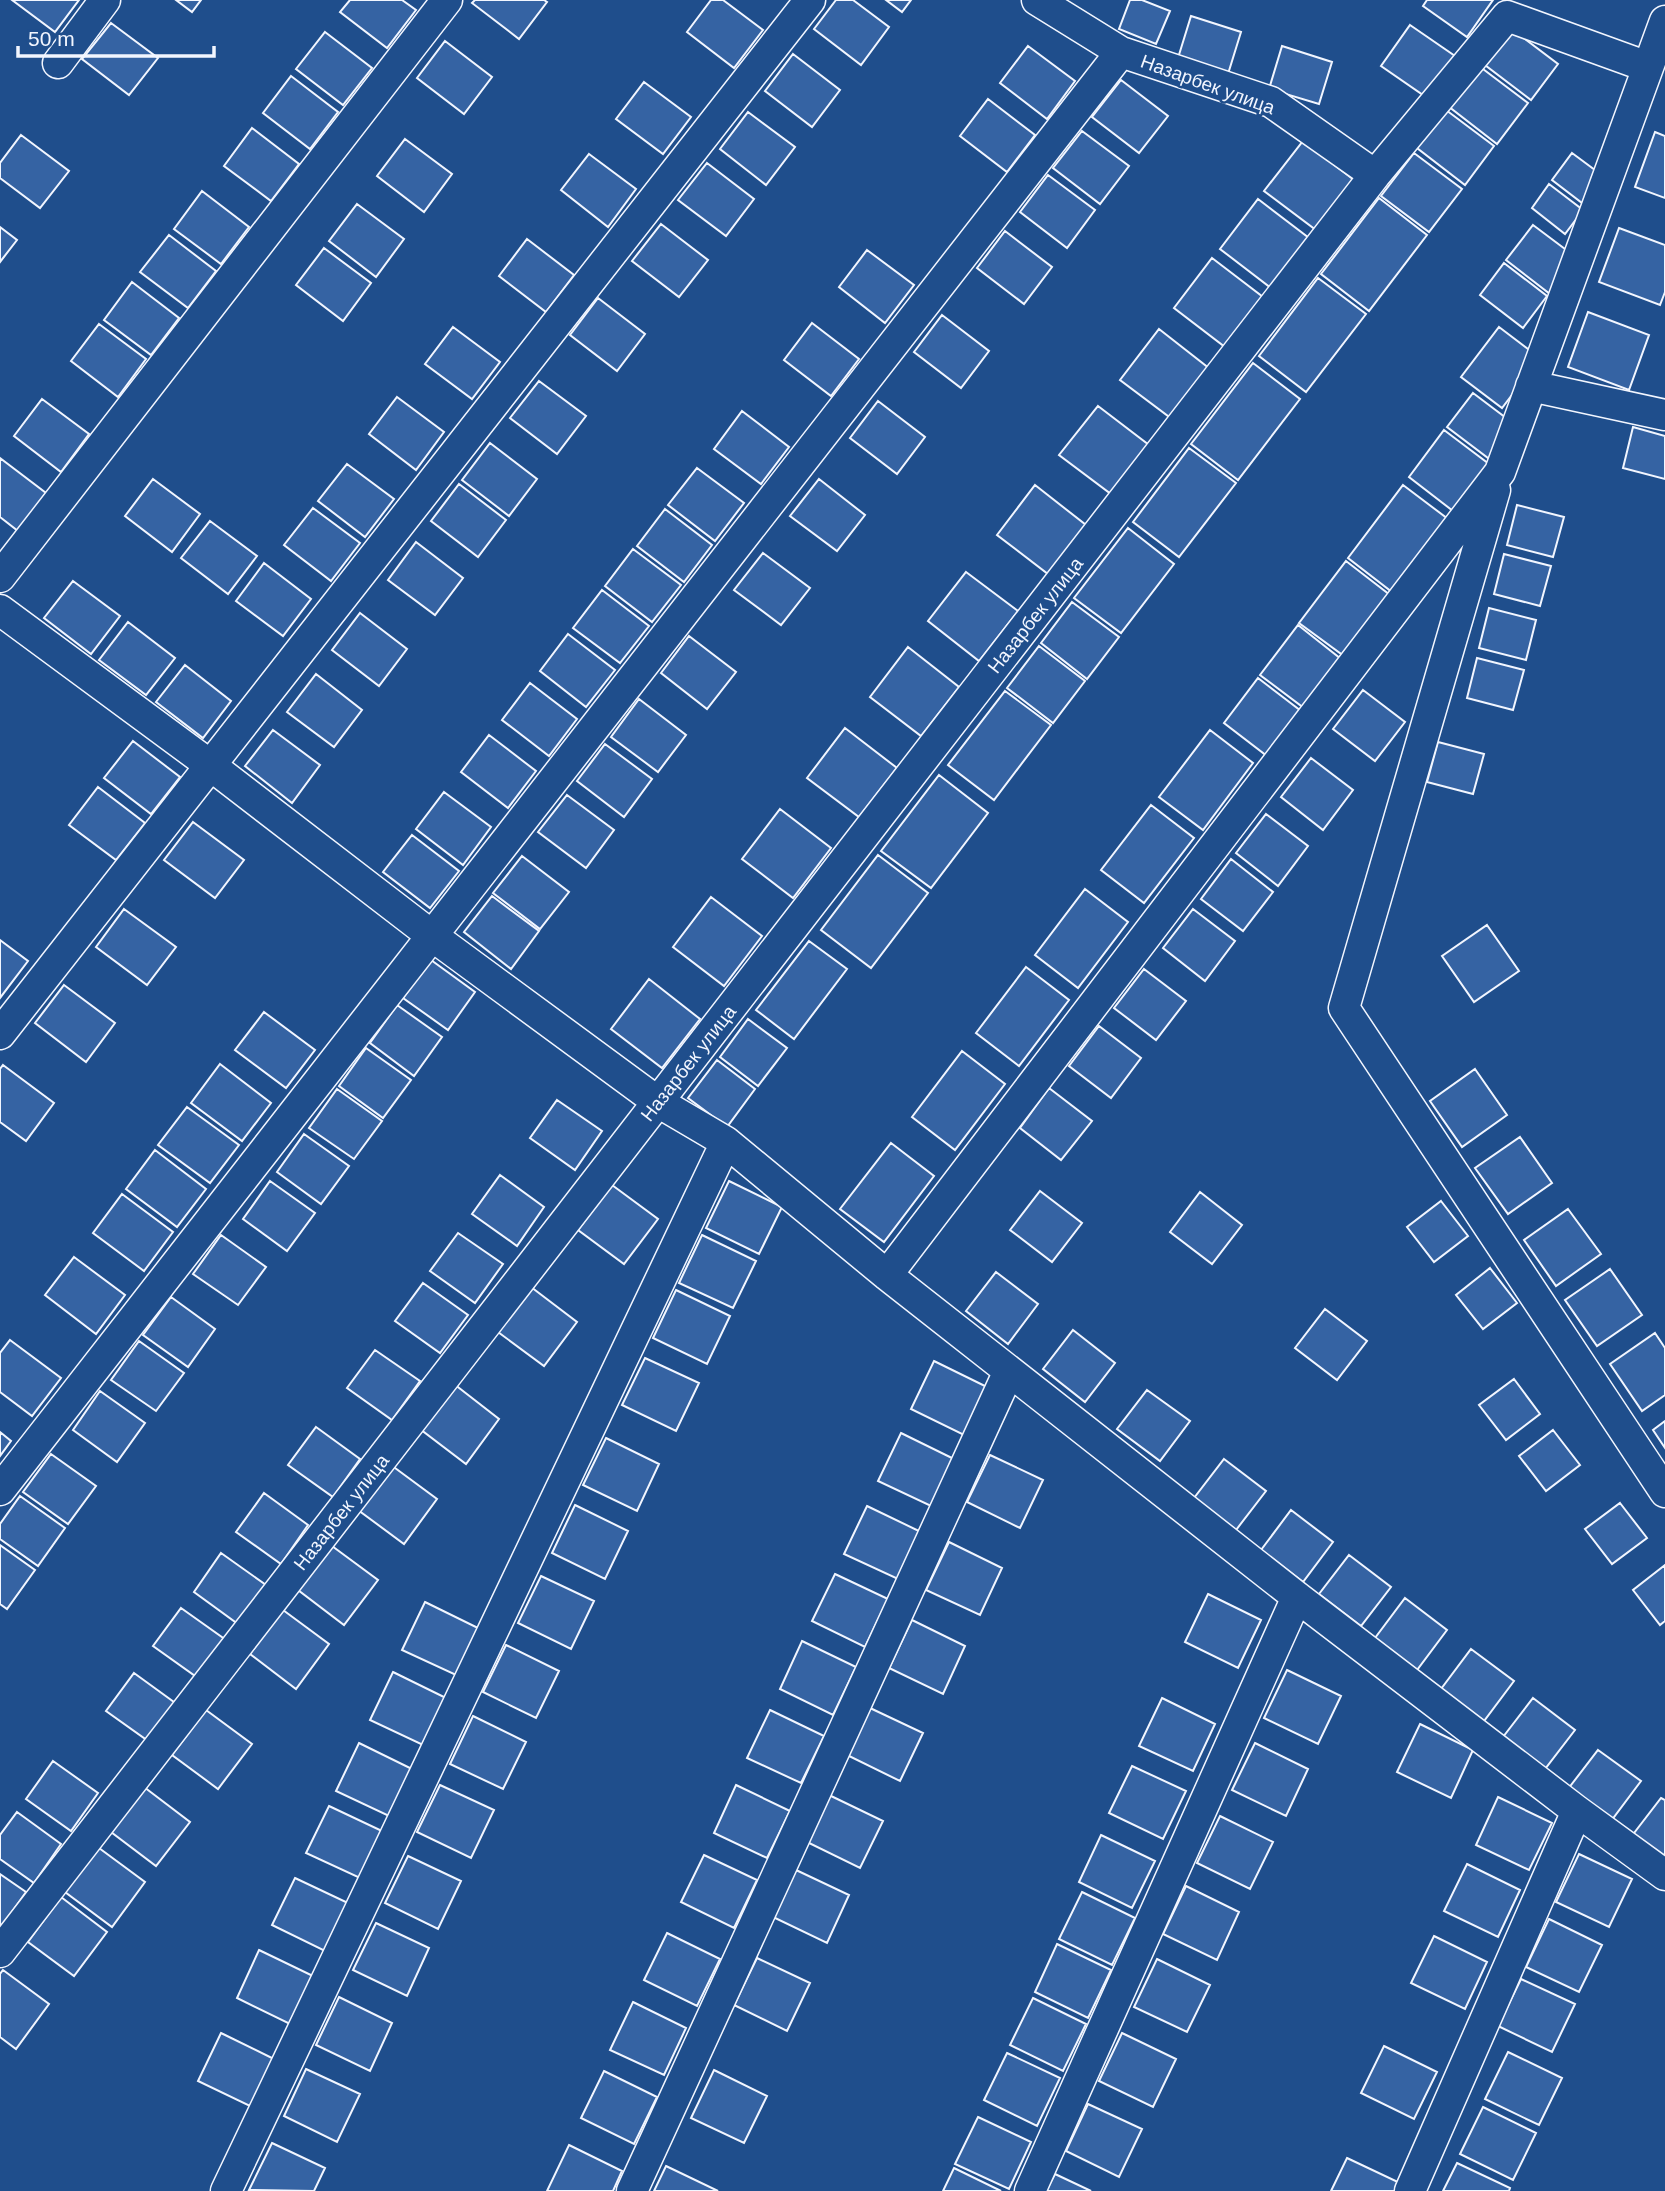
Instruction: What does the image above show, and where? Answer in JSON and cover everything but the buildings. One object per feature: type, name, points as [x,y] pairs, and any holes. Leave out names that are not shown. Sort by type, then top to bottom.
[{"type":"street","points":[[58,63],[105,0]]},
{"type":"street","points":[[0,577],[447,0]]},
{"type":"street","points":[[0,1034],[810,0]]},
{"type":"street","name":"Назарбек улица","points":[[1037,0],[1121,52],[1271,102],[1375,174]]},
{"type":"street","name":"Назарбек улица","points":[[0,1952],[1375,174],[1507,16],[1648,67]]},
{"type":"street","points":[[1665,22],[1500,472],[1344,1008],[1665,1492]]},
{"type":"street","points":[[0,1490],[1121,52]]},
{"type":"street","points":[[1531,386],[1665,415]]},
{"type":"street","points":[[887,1275],[1500,472]]},
{"type":"street","points":[[0,610],[658,1102],[726,1142],[887,1275],[1297,1597],[1665,1875]]},
{"type":"street","points":[[226,2191],[726,1142]]},
{"type":"street","points":[[632,2191],[1009,1371]]},
{"type":"street","points":[[1030,2191],[1297,1597]]},
{"type":"street","points":[[1410,2191],[1577,1811]]}]
